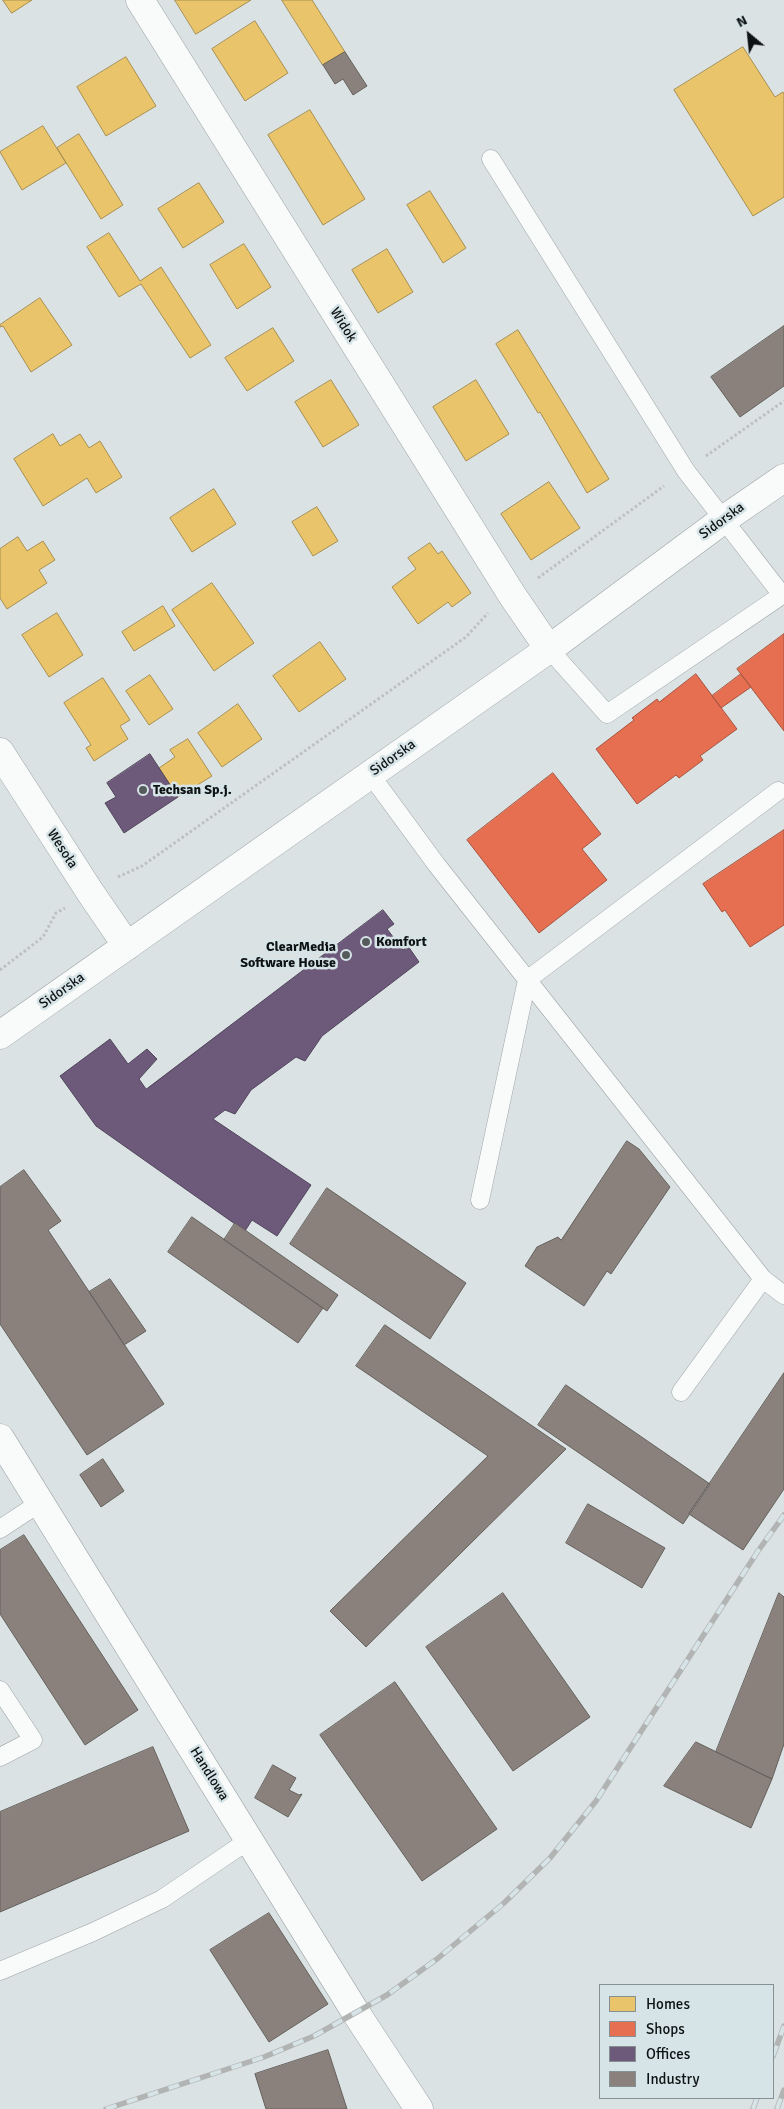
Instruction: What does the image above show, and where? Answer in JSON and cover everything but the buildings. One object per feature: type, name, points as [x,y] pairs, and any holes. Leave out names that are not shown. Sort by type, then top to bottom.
[{"type":"street","name":"Widok","points":[[140,0],[512,595],[549,649]]},
{"type":"street","name":"Sidorska","points":[[0,1035],[549,649],[723,520],[784,478]]},
{"type":"street","name":"Wesoła","points":[[0,752],[127,946]]},
{"type":"street","name":"Handlowa","points":[[0,1438],[356,2013],[419,2109]]},
{"type":"lane","points":[[491,159],[686,470],[782,595],[607,714],[549,649]]},
{"type":"lane","points":[[370,774],[436,864],[763,1279],[784,1295]]},
{"type":"lane","points":[[480,1200],[527,980],[778,791]]},
{"type":"lane","points":[[681,1392],[763,1279]]},
{"type":"lane","points":[[0,1529],[41,1502]]},
{"type":"lane","points":[[0,1690],[33,1740],[0,1756]]},
{"type":"lane","points":[[0,1971],[93,1932],[162,1899],[249,1840]]},
{"type":"path","points":[[535,580],[686,470],[784,402]]},
{"type":"path","points":[[115,878],[142,866],[466,637],[490,612]]},
{"type":"path","points":[[0,970],[43,937],[56,913],[69,906]]},
{"type":"railway","points":[[106,2109],[264,2057],[314,2036],[387,1995],[437,1959],[504,1903],[550,1858],[596,1801],[758,1551],[784,1515]]},
{"type":"railway","points":[[774,2053],[784,2026]]},
{"type":"railway","points":[[777,2109],[784,2090]]},
{"type":"railway","points":[[753,2109],[757,2099]]},
{"type":"place","name":"Techsan Sp.j.","points":[[143,790]]},
{"type":"place","name":"Komfort","points":[[366,942]]},
{"type":"place","name":"ClearMedia Software House","points":[[346,955]]}]
